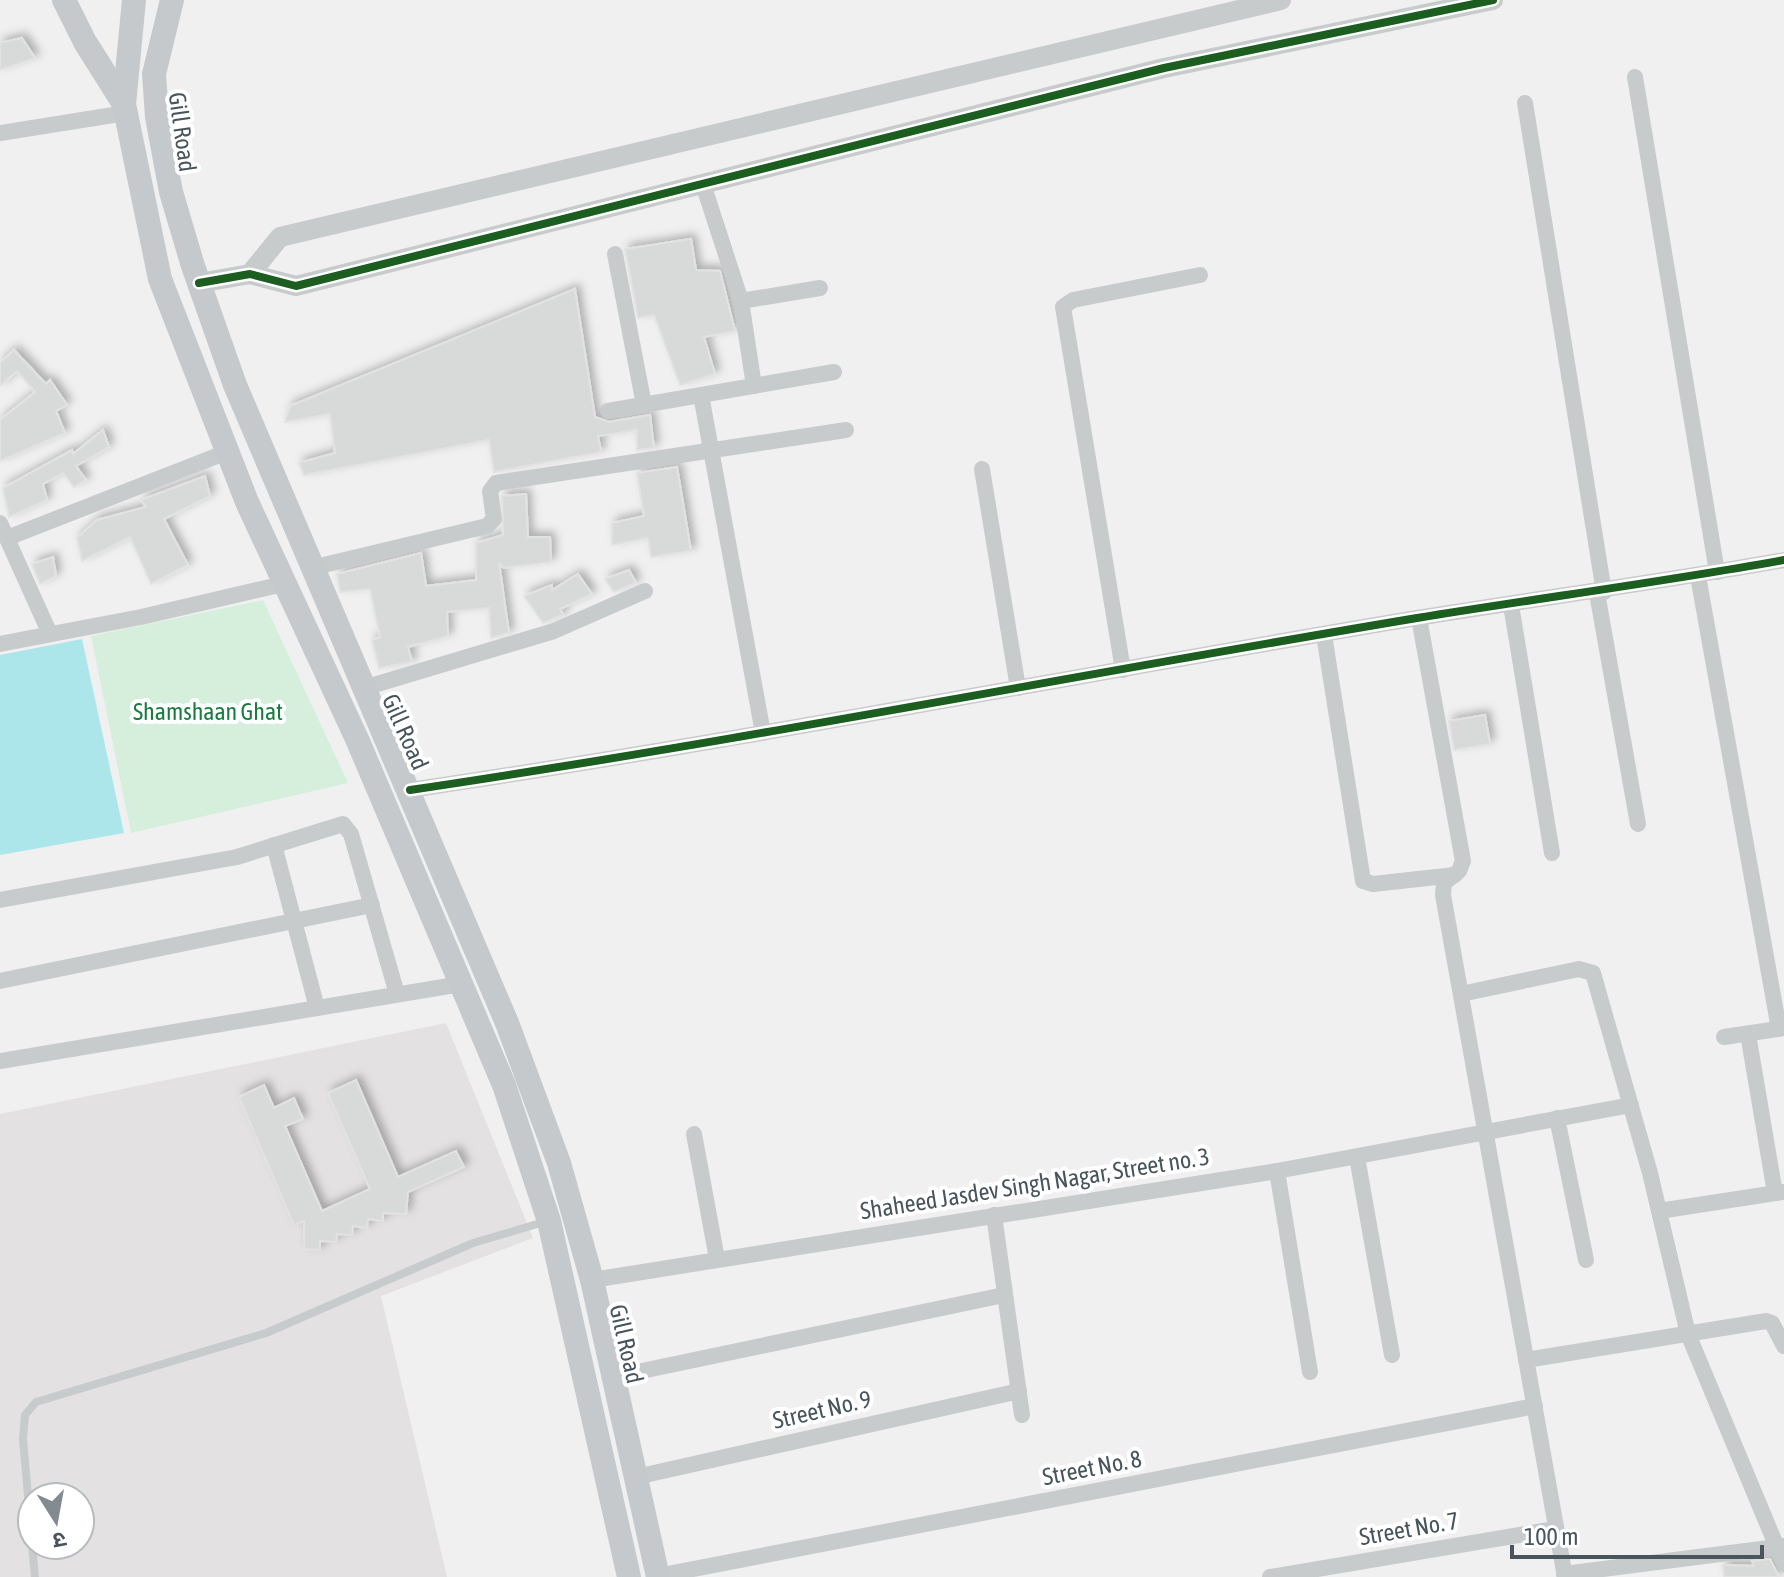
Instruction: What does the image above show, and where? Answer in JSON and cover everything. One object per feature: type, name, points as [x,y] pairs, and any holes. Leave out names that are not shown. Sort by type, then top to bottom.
[{"type":"main road","points":[[64,0],[125,109]]},
{"type":"main road","name":"Gill Road","points":[[134,0],[125,109],[160,279],[227,452],[283,584],[357,739],[504,1085],[549,1221],[629,1577]]},
{"type":"main road","name":"Gill Road","points":[[172,0],[154,74],[157,117],[171,192],[199,283],[235,385],[311,568],[410,790],[507,1023],[559,1163],[592,1280],[658,1577]]},
{"type":"street","points":[[250,274],[280,237],[1281,0]]},
{"type":"street","points":[[199,283],[250,274],[296,286],[1164,68],[1493,0]]},
{"type":"street","points":[[1635,77],[1717,572]]},
{"type":"street","points":[[1525,103],[1638,824]]},
{"type":"street","points":[[0,133],[125,109]]},
{"type":"street","points":[[703,184],[741,301],[754,386]]},
{"type":"street","points":[[615,254],[644,405]]},
{"type":"street","points":[[1123,670],[1063,307],[1073,300],[1200,275]]},
{"type":"street","points":[[741,301],[820,288]]},
{"type":"street","points":[[608,411],[834,372]]},
{"type":"street","points":[[701,395],[763,733]]},
{"type":"street","points":[[311,568],[487,526],[494,519],[490,491],[496,483],[846,430]]},
{"type":"street","points":[[50,634],[3,530],[227,452]]},
{"type":"street","points":[[982,469],[1018,688]]},
{"type":"street","points":[[410,790],[763,733],[1419,618],[1601,593],[1784,560]]},
{"type":"street","points":[[1698,576],[1781,1028],[1724,1037]]},
{"type":"street","points":[[0,644],[283,584]]},
{"type":"street","points":[[364,688],[540,636],[645,591]]},
{"type":"street","points":[[1511,605],[1552,853]]},
{"type":"street","points":[[1419,618],[1463,861],[1455,875],[1444,883],[1443,889],[1564,1575],[1781,1546]]},
{"type":"street","points":[[1324,635],[1363,881],[1373,884],[1455,875]]},
{"type":"street","points":[[0,900],[217,861],[343,824],[351,834],[397,994]]},
{"type":"street","points":[[274,845],[317,1008]]},
{"type":"street","points":[[0,981],[372,905]]},
{"type":"street","points":[[1461,994],[1579,969],[1593,973],[1659,1211],[1688,1334],[1781,1546],[1784,1564]]},
{"type":"street","points":[[0,1061],[461,984]]},
{"type":"street","points":[[1659,1211],[1780,1192],[1748,1034]]},
{"type":"street","name":"Shaheed Jasdev Singh Nagar, Street no. 3","points":[[592,1280],[1277,1171],[1631,1105]]},
{"type":"street","points":[[1557,1118],[1586,1260]]},
{"type":"street","points":[[694,1134],[717,1259]]},
{"type":"street","points":[[1357,1157],[1392,1355]]},
{"type":"street","points":[[1277,1171],[1310,1372]]},
{"type":"street","points":[[994,1215],[1022,1415]]},
{"type":"street","points":[[613,1377],[1004,1295]]},
{"type":"street","points":[[1526,1360],[1769,1321],[1784,1346]]},
{"type":"street","name":"Street No. 9","points":[[636,1477],[1019,1391]]},
{"type":"street","name":"Street No. 8","points":[[658,1577],[1535,1406]]},
{"type":"street","name":"Street No. 7","points":[[1270,1577],[1555,1529]]},
{"type":"lane","points":[[27,1481],[23,1439],[25,1415],[36,1402],[266,1333],[483,1239],[549,1221]]},
{"type":"shaded area","points":[[446,1023],[533,1238],[381,1296],[447,1577],[0,1577],[0,1114]]},
{"type":"green space","name":"Shamshaan Ghat","points":[[263,600],[348,783],[131,833],[91,636]]},
{"type":"water","points":[[82,639],[124,833],[0,855],[0,655]]},
{"type":"building","points":[[22,38],[35,58],[0,70],[0,43]]},
{"type":"building","points":[[691,239],[696,270],[720,271],[735,331],[704,337],[715,374],[680,385],[654,315],[638,318],[625,249]]},
{"type":"building","points":[[575,289],[595,417],[609,422],[650,415],[654,448],[637,450],[637,430],[598,436],[601,452],[494,472],[489,440],[304,475],[299,463],[335,453],[330,414],[285,422],[290,406]]},
{"type":"building","points":[[14,350],[46,384],[50,380],[67,405],[56,411],[65,433],[0,461],[0,420],[35,392],[17,371],[0,386],[0,363]]},
{"type":"building","points":[[103,430],[109,447],[76,466],[86,480],[74,487],[63,473],[43,484],[47,500],[9,517],[3,488],[72,450],[73,454]]},
{"type":"building","points":[[677,467],[691,551],[651,557],[648,538],[612,545],[612,523],[644,516],[637,473]]},
{"type":"building","points":[[205,476],[210,496],[164,519],[188,565],[151,584],[130,537],[82,561],[77,538],[97,520],[146,507],[141,500]]},
{"type":"building","points":[[526,494],[528,537],[550,537],[551,562],[503,568],[499,562],[509,633],[491,638],[489,608],[447,612],[448,636],[408,647],[412,662],[379,668],[372,640],[380,637],[370,589],[340,592],[337,574],[421,553],[426,586],[476,580],[476,543],[503,535],[502,496]]},
{"type":"building","points":[[53,557],[56,576],[40,584],[32,564]]},
{"type":"building","points":[[629,570],[636,583],[614,592],[605,579]]},
{"type":"building","points":[[578,574],[592,594],[560,609],[563,615],[543,623],[524,596],[552,585],[552,590]]},
{"type":"building","points":[[1485,715],[1490,744],[1454,750],[1449,721]]},
{"type":"building","points":[[356,1080],[398,1177],[456,1151],[464,1167],[408,1192],[406,1214],[383,1213],[383,1221],[368,1219],[367,1228],[353,1226],[352,1235],[337,1234],[336,1242],[320,1241],[320,1250],[304,1249],[304,1221],[294,1225],[239,1097],[264,1085],[274,1108],[294,1098],[303,1119],[285,1126],[322,1211],[370,1189],[328,1093]]},
{"type":"building","points":[[1770,1559],[1779,1577],[1724,1577],[1723,1565],[1754,1566],[1752,1561]]},
{"type":"cycle path","points":[[199,283],[250,274],[296,286],[1164,68],[1493,0]]},
{"type":"cycle path","points":[[410,790],[662,750],[1417,618],[1784,560]]}]
